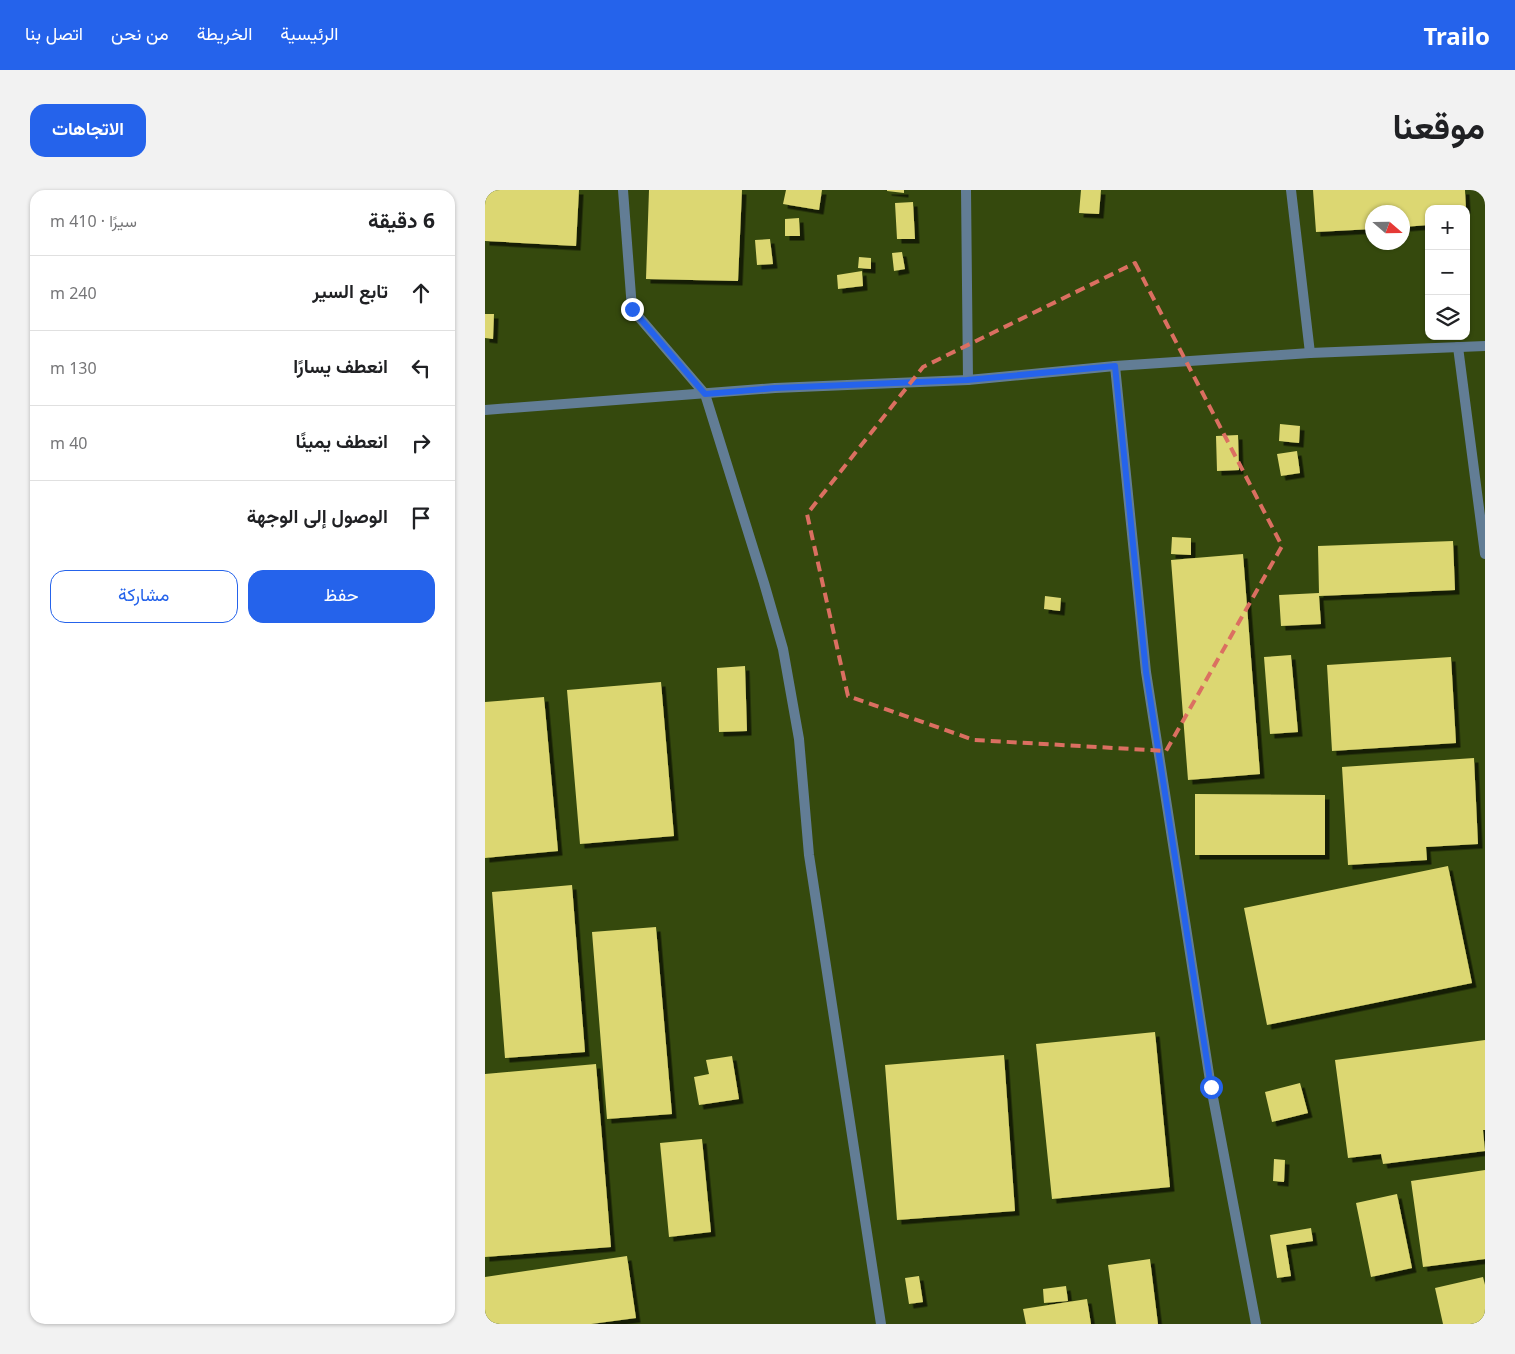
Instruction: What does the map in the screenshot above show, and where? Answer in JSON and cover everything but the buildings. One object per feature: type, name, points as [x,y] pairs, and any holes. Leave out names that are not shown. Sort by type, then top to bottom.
[{"type":"street","points":[[623,190],[632,309],[705,394],[783,649],[799,739],[809,854],[881,1324]]},
{"type":"street","points":[[965,190],[967,380]]},
{"type":"street","points":[[1291,190],[1311,353]]},
{"type":"street","points":[[485,410],[775,388],[967,380],[1115,366],[1311,353],[1485,346]]},
{"type":"street","points":[[1458,347],[1485,554]]},
{"type":"street","points":[[1115,366],[1146,672],[1211,1087],[1256,1324]]},
{"type":"highlighted area","points":[[1135,263],[1282,546],[1166,751],[974,740],[848,696],[807,514],[923,367]]},
{"type":"route","points":[[632,309],[705,394],[775,388],[967,380],[1115,366],[1146,672],[1211,1087]]}]
